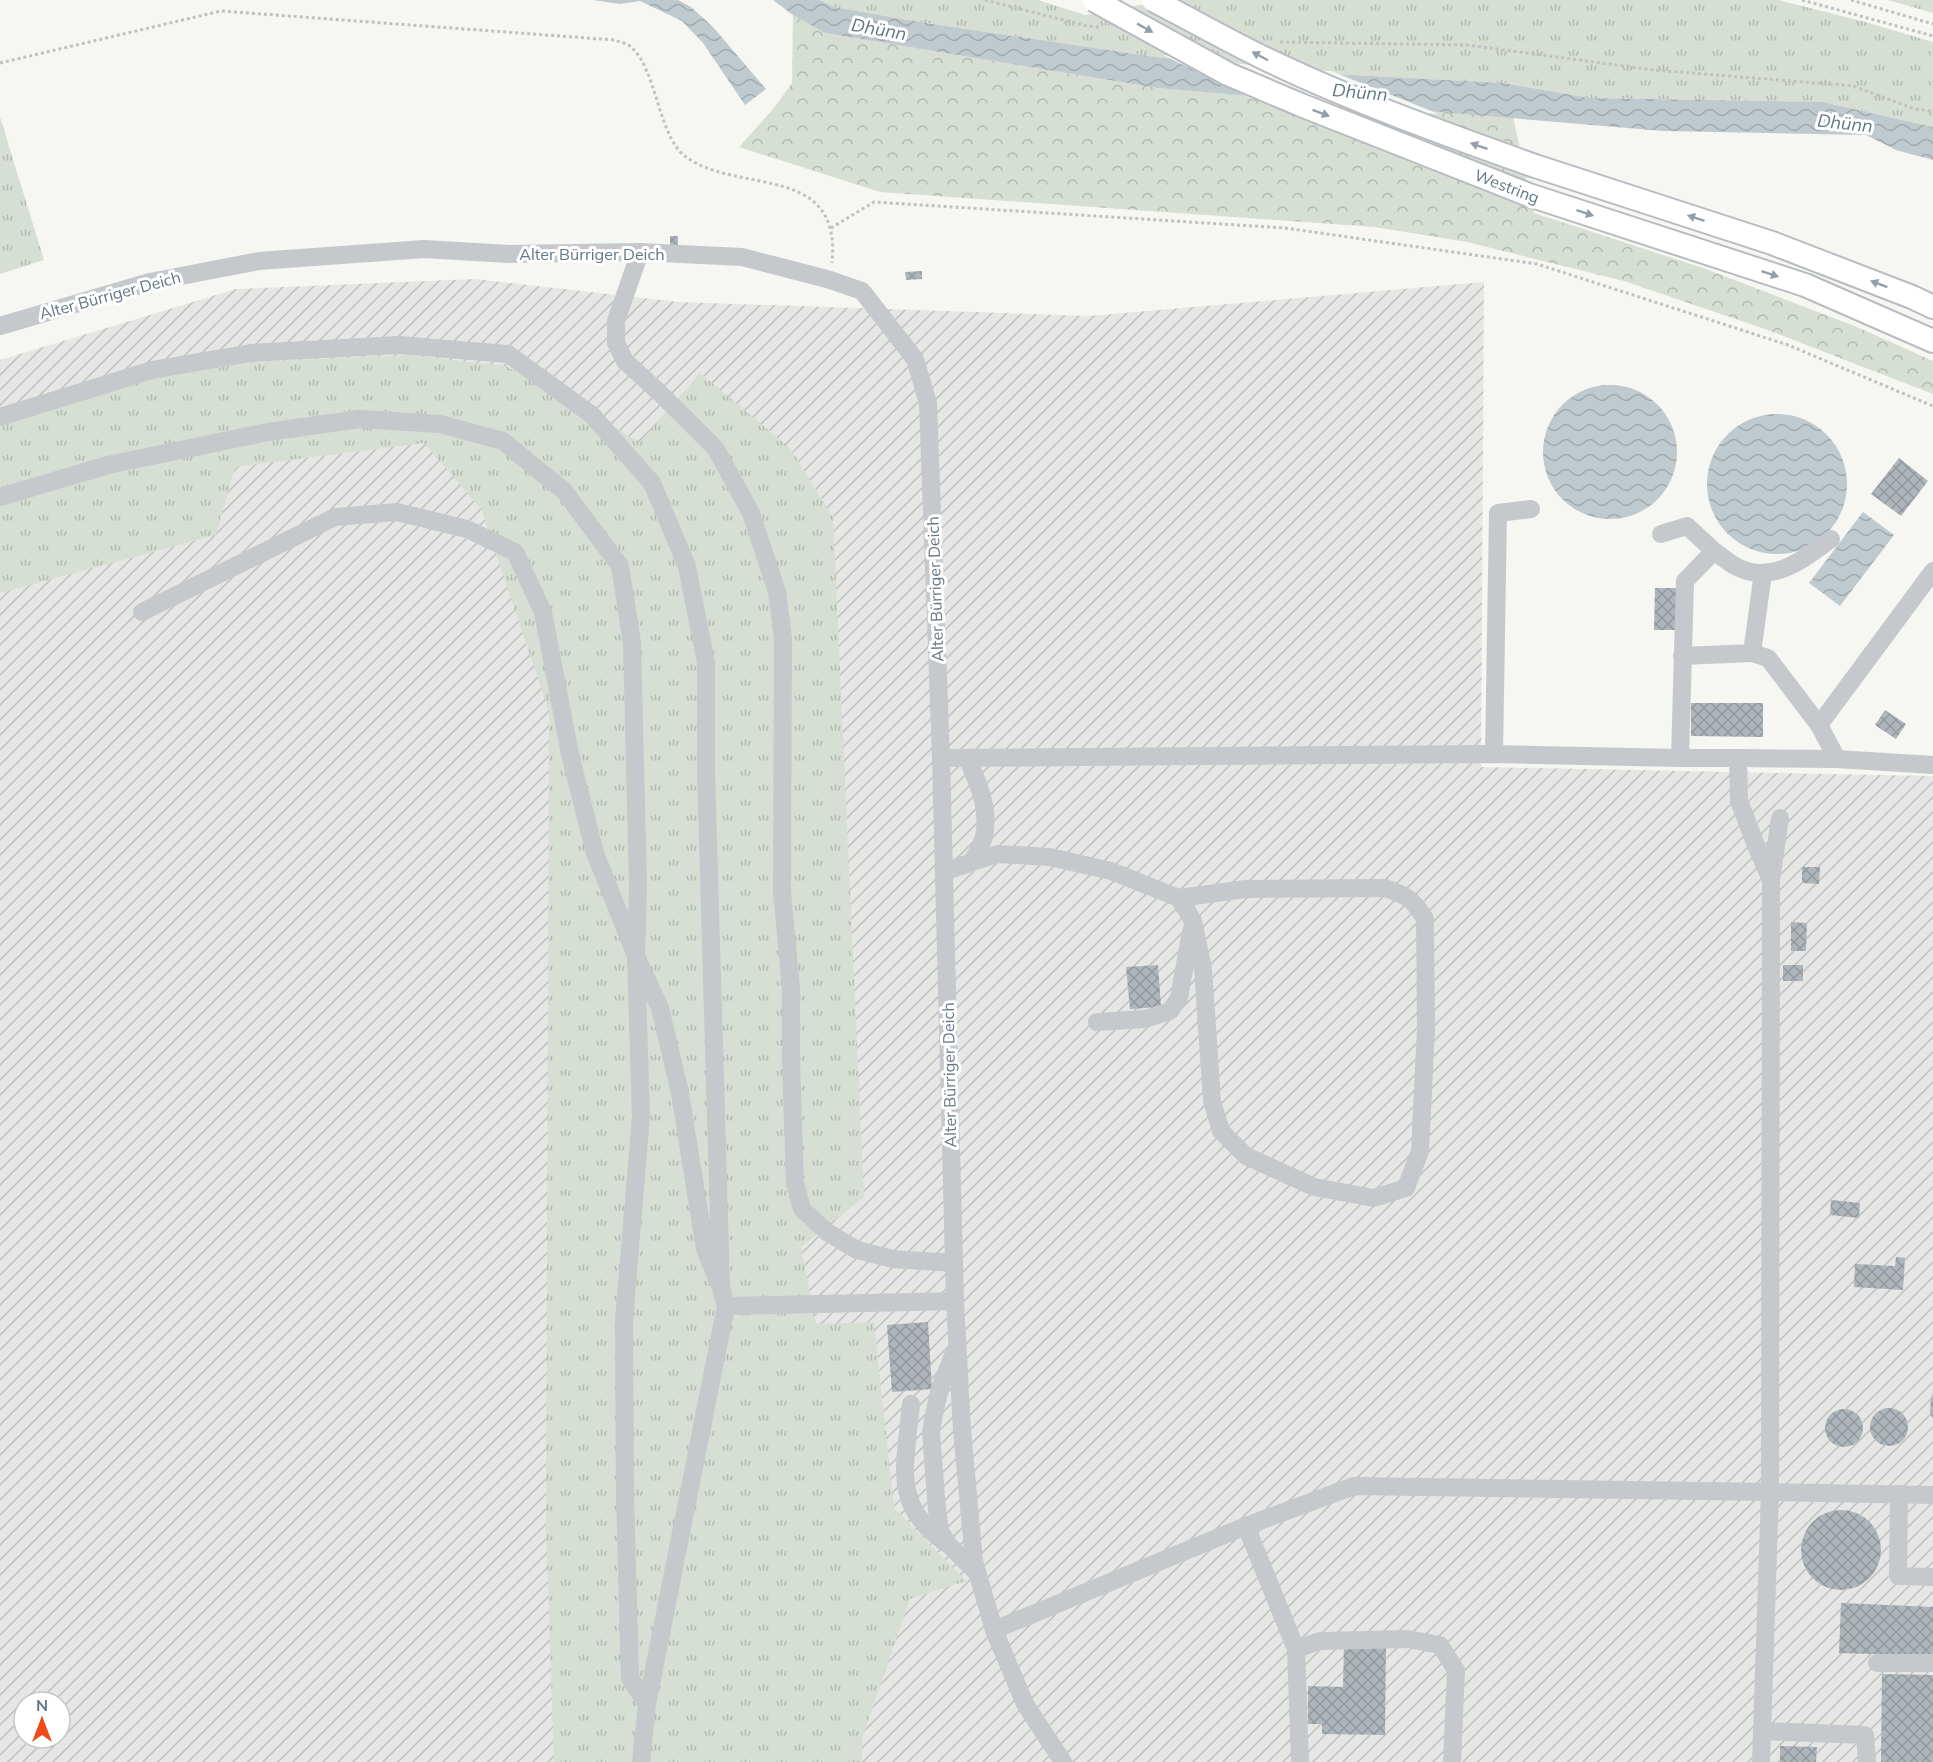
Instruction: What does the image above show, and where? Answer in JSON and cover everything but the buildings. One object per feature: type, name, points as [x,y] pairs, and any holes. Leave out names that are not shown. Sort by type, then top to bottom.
[{"type":"main road","name":"Westring","points":[[1094,0],[1228,74],[1301,105],[1529,195],[1805,285],[1933,340]]},
{"type":"main road","name":"Westring","points":[[1152,0],[1269,61],[1425,127],[1772,243],[1933,307]]},
{"type":"lane","name":"Alter Bürriger Deich","points":[[0,326],[150,282],[259,261],[424,249],[509,254],[640,252],[742,257],[827,279],[862,291],[915,359],[928,403],[941,758],[955,1301],[970,1526],[974,1561],[994,1630],[1025,1704],[1063,1762]]},
{"type":"lane","points":[[640,252],[616,321],[616,343],[625,361],[716,449],[751,513],[777,592],[783,639],[782,893],[791,988],[795,1183],[802,1209],[827,1232],[857,1250],[893,1259],[954,1263]]},
{"type":"lane","points":[[0,417],[152,370],[251,353],[399,345],[508,354],[592,414],[652,483],[687,566],[706,663],[706,771],[721,1288]]},
{"type":"lane","points":[[0,497],[108,465],[268,432],[360,419],[440,424],[503,441],[564,491],[620,566],[632,643],[638,886],[636,956],[641,1117],[624,1320],[625,1495],[630,1678],[647,1704]]},
{"type":"lane","points":[[1494,754],[1498,513],[1531,509]]},
{"type":"lane","points":[[142,612],[335,518],[397,512],[467,529],[515,552],[543,612],[570,754],[595,853],[636,956],[660,1008],[680,1093],[705,1248],[726,1306],[647,1704],[642,1762]]},
{"type":"lane","points":[[1661,534],[1687,526],[1714,551],[1737,567],[1749,572],[1763,573],[1779,571],[1795,564],[1831,538]]},
{"type":"lane","points":[[1680,758],[1685,580],[1714,551]]},
{"type":"lane","points":[[1819,725],[1933,571]]},
{"type":"lane","points":[[1752,653],[1763,573]]},
{"type":"lane","points":[[1682,656],[1752,653],[1768,658],[1819,725],[1837,759]]},
{"type":"lane","points":[[941,758],[1494,754],[1837,759],[1933,765]]},
{"type":"lane","points":[[967,758],[986,812],[984,837],[972,862]]},
{"type":"lane","points":[[1738,758],[1739,801],[1756,848],[1771,880]]},
{"type":"lane","points":[[1761,1762],[1770,1492],[1771,880],[1780,818]]},
{"type":"lane","points":[[944,872],[998,854],[1050,857],[1111,871],[1179,898],[1246,889],[1384,888],[1404,894],[1417,904],[1425,919],[1426,1028],[1420,1151],[1406,1188],[1374,1198],[1314,1187],[1246,1156],[1221,1131],[1212,1101],[1203,968],[1193,921],[1179,898]]},
{"type":"lane","points":[[1097,1022],[1145,1019],[1170,1011],[1179,998],[1193,921]]},
{"type":"lane","points":[[726,1306],[955,1301]]},
{"type":"lane","points":[[948,1544],[940,1531],[931,1432],[940,1388],[957,1347]]},
{"type":"lane","points":[[911,1404],[905,1472],[906,1494],[915,1514],[929,1532],[948,1544],[977,1573]]},
{"type":"lane","points":[[994,1630],[1246,1526],[1354,1486],[1933,1495]]},
{"type":"lane","points":[[1899,1494],[1898,1576],[1933,1577]]},
{"type":"lane","points":[[1246,1526],[1296,1648],[1300,1762]]},
{"type":"lane","points":[[1296,1648],[1320,1641],[1408,1639],[1440,1646],[1456,1670],[1452,1762]]},
{"type":"lane","points":[[1877,1663],[1933,1663]]},
{"type":"lane","points":[[1762,1731],[1865,1736],[1867,1762]]},
{"type":"path","points":[[985,0],[1087,26],[1110,28]]},
{"type":"path","points":[[1802,0],[1817,2],[1933,36]]},
{"type":"path","points":[[1851,0],[1933,24]]},
{"type":"path","points":[[0,63],[221,11],[614,40],[630,45],[641,57],[672,140],[685,156],[710,169],[777,184],[800,193],[819,206],[831,228],[832,261]]},
{"type":"path","points":[[1271,42],[1467,45],[1654,70],[1853,86],[1915,109],[1933,111]]},
{"type":"path","points":[[831,228],[874,202],[1285,228],[1537,264],[1788,345],[1933,406]]},
{"type":"shaded area","points":[[475,279],[679,302],[1089,316],[1484,282],[1481,767],[1933,776],[1933,1762],[0,1762],[0,360],[236,289]]},
{"type":"green space","points":[[819,0],[1038,0],[1085,15],[1167,0],[1778,0],[1933,42],[1933,127],[1823,102],[1590,98],[1503,83],[1278,71],[1155,57],[926,23],[834,7]]},
{"type":"green space","points":[[1888,0],[1933,0],[1933,13]]},
{"type":"green space","points":[[793,15],[825,33],[1157,88],[1513,117],[1534,213],[1703,268],[1857,327],[1933,361],[1933,394],[1765,329],[1624,281],[1467,242],[1375,227],[880,192],[739,147],[774,108],[792,83]]},
{"type":"green space","points":[[0,117],[44,260],[0,274]]},
{"type":"green space","points":[[408,355],[506,366],[640,442],[700,373],[790,448],[833,517],[864,1197],[801,1247],[816,1324],[874,1322],[894,1508],[966,1581],[910,1599],[862,1739],[862,1762],[554,1762],[546,1526],[549,712],[481,509],[424,443],[235,467],[216,535],[0,593],[0,426],[154,378],[254,362]]},
{"type":"water","points":[[593,0],[678,0],[691,7],[713,27],[766,89],[745,105],[703,43],[682,21],[640,1],[620,4]]},
{"type":"water","name":"Dhünn","points":[[773,0],[819,0],[834,7],[926,23],[1155,57],[1278,71],[1503,83],[1590,98],[1823,102],[1933,127],[1933,160],[1896,150],[1866,135],[1663,131],[1157,88],[825,33],[793,15]]},
{"type":"water","points":[[1610,385],[1636,390],[1658,404],[1672,426],[1677,452],[1672,478],[1658,500],[1636,514],[1610,519],[1584,514],[1562,500],[1548,478],[1543,452],[1548,426],[1562,404],[1584,390]]},
{"type":"water","points":[[1777,414],[1804,419],[1826,435],[1842,457],[1847,484],[1842,511],[1826,533],[1804,549],[1777,554],[1750,549],[1728,533],[1712,511],[1707,484],[1712,457],[1728,435],[1750,419]]},
{"type":"water","points":[[1863,512],[1894,535],[1840,606],[1809,583]]},
{"type":"pier","points":[[1163,55],[1278,68],[1331,71],[1439,114],[1252,99]]}]
